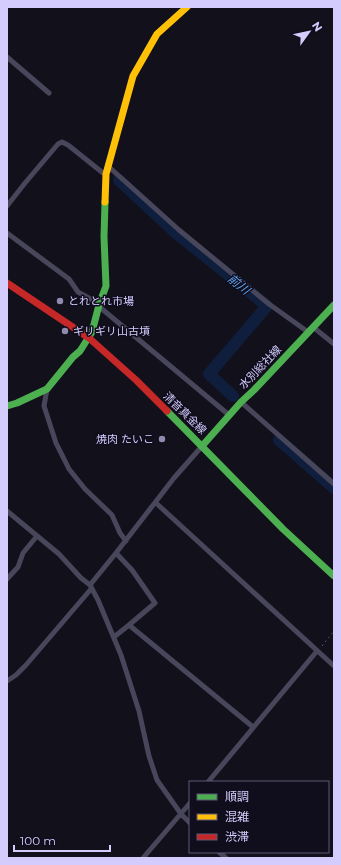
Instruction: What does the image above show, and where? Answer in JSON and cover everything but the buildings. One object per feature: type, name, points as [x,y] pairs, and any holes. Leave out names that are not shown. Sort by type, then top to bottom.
[{"type":"main road","points":[[7,406],[47,389],[73,357],[80,352],[89,338],[106,286],[104,237],[107,170],[114,138],[134,76],[157,34],[187,7]]},
{"type":"main road","name":"清音真金線","points":[[7,283],[89,338],[136,380],[203,445],[282,529],[334,576]]},
{"type":"main road","name":"水別総社線","points":[[203,445],[241,402],[334,305]]},
{"type":"street","points":[[7,57],[49,93]]},
{"type":"street","points":[[7,206],[58,144],[62,142],[68,144],[103,173],[107,170],[270,304],[334,344]]},
{"type":"street","points":[[7,233],[69,279],[78,292],[96,302],[229,415]]},
{"type":"street","points":[[47,389],[44,406],[56,443],[69,469],[85,488],[112,515],[120,533],[126,540]]},
{"type":"street","points":[[241,402],[334,484]]},
{"type":"street","points":[[8,680],[26,665],[90,587],[174,478],[203,445]]},
{"type":"street","points":[[156,503],[334,666]]},
{"type":"street","points":[[7,511],[59,554],[90,587],[98,600],[114,637],[140,711],[149,756],[157,780],[181,814],[189,822]]},
{"type":"street","points":[[7,579],[18,567],[24,553],[37,536]]},
{"type":"street","points":[[114,637],[155,603],[132,570],[116,553]]},
{"type":"street","points":[[129,625],[253,727]]},
{"type":"street","points":[[209,781],[317,651]]},
{"type":"street","points":[[144,858],[189,804]]},
{"type":"path","points":[[317,651],[334,631]]},
{"type":"waterway","name":"前川","points":[[119,180],[176,233],[267,306],[209,374],[233,396]]},
{"type":"waterway","name":"前川","points":[[279,440],[334,488]]},
{"type":"traffic: fast","points":[[7,406],[47,389],[73,357],[80,351],[92,332],[106,286],[104,237],[105,202]]},
{"type":"traffic: fast","points":[[203,445],[241,402],[334,305]]},
{"type":"traffic: fast","points":[[167,411],[283,529],[334,576]]},
{"type":"traffic: slow","points":[[105,202],[106,174],[133,76],[157,34],[187,7]]},
{"type":"traffic: jam","points":[[7,283],[89,338],[136,380],[167,411]]},
{"type":"place","name":"とれとれ市場","points":[[60,301]]},
{"type":"place","name":"ギリギリ山古墳","points":[[65,331]]},
{"type":"place","name":"焼肉 たいこ","points":[[162,439]]}]
